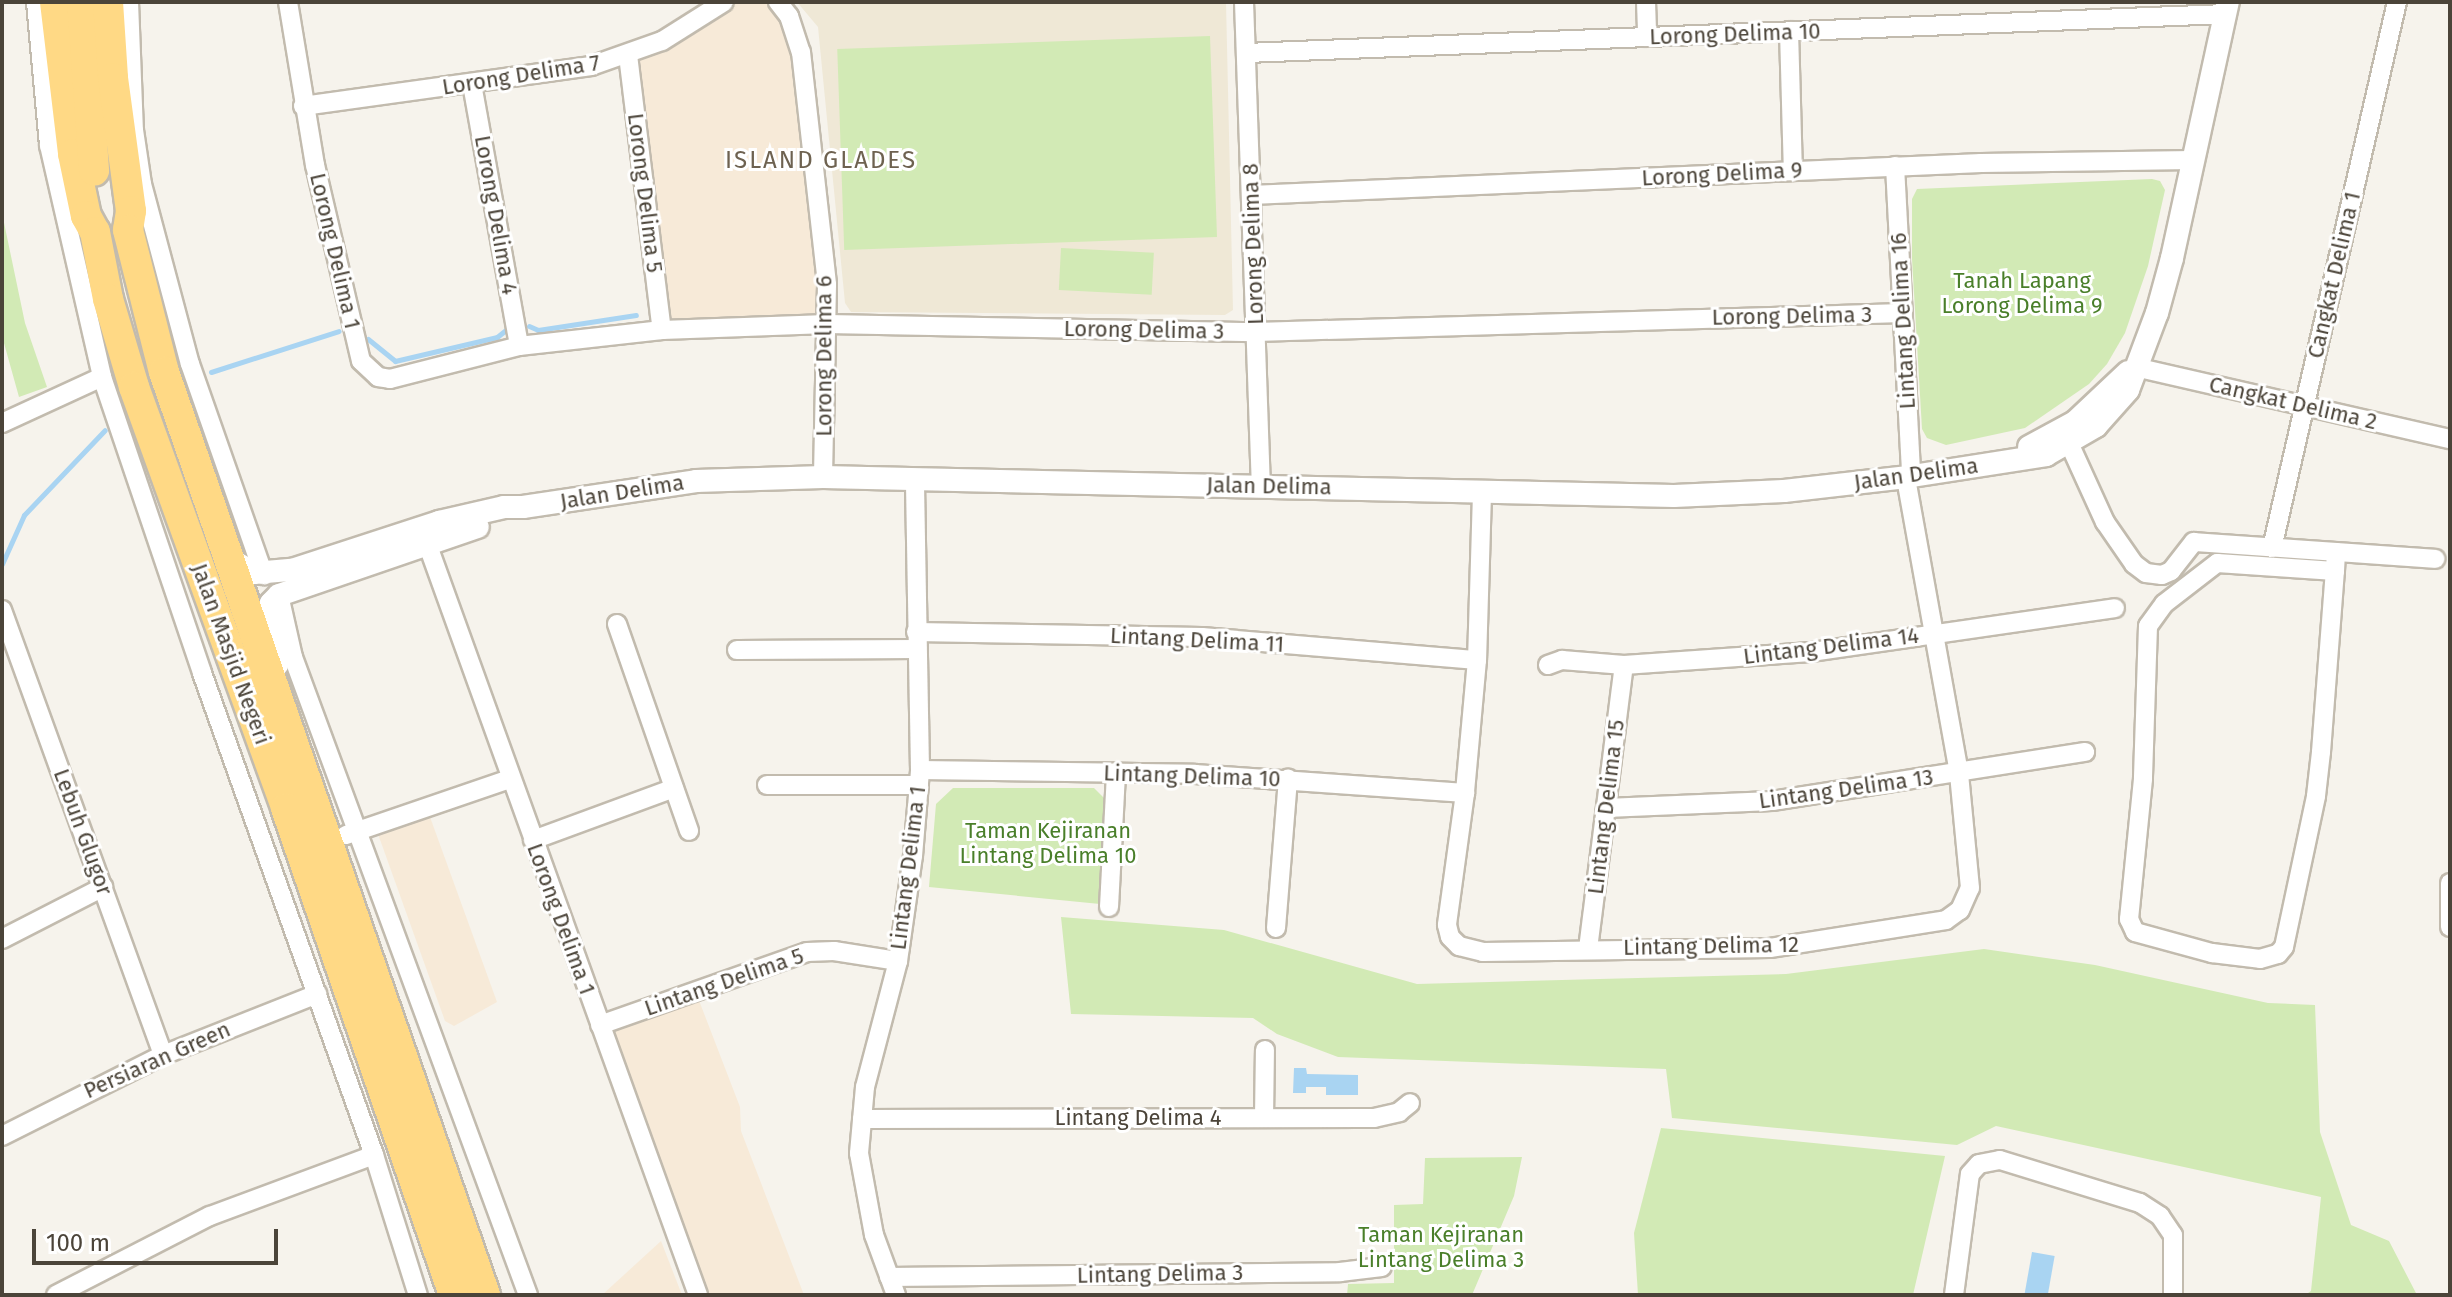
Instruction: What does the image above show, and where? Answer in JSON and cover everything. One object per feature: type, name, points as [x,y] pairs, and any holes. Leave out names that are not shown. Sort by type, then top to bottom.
[{"type":"highway","name":"Jalan Masjid Negeri","points":[[55,2],[73,154],[86,216],[95,232],[108,299],[147,425],[454,1295]]},
{"type":"highway","points":[[82,2],[92,155],[101,212],[95,232]]},
{"type":"highway","name":"Jalan Masjid Negeri","points":[[108,2],[113,78],[131,211],[128,230],[164,372],[485,1295]]},
{"type":"highway","points":[[89,107],[114,213],[128,230]]},
{"type":"street","points":[[36,2],[49,145],[102,377],[374,1155],[418,1295]]},
{"type":"street","points":[[129,2],[134,130],[142,184],[190,364],[264,575]]},
{"type":"street","points":[[288,2],[303,106]]},
{"type":"street","name":"Lorong Delima 7","points":[[303,106],[591,66],[662,41],[724,2]]},
{"type":"street","name":"Lorong Delima 6","points":[[778,2],[789,16],[801,52],[827,285],[823,477]]},
{"type":"street","name":"Lorong Delima 8","points":[[1244,2],[1261,486]]},
{"type":"street","points":[[1646,2],[1647,37]]},
{"type":"street","name":"Cangkat Delima 1","points":[[2272,548],[2397,2]]},
{"type":"street","name":"Jalan Delima","points":[[264,575],[292,570],[439,522],[504,507],[523,507],[696,481],[823,477],[1674,496],[1784,491],[1909,477],[2046,455],[2069,443],[2111,412],[2128,390],[2157,313],[2226,8]]},
{"type":"street","name":"Lorong Delima 10","points":[[1246,53],[1789,31],[2226,8]]},
{"type":"street","points":[[1789,31],[1793,171]]},
{"type":"street","name":"Lorong Delima 5","points":[[628,55],[662,330]]},
{"type":"street","name":"Lorong Delima 4","points":[[472,84],[519,346]]},
{"type":"street","name":"Lorong Delima 1","points":[[303,106],[361,361],[378,377],[390,379]]},
{"type":"street","name":"Lorong Delima 9","points":[[1251,195],[1895,166],[2193,160]]},
{"type":"street","name":"Lintang Delima 16","points":[[1895,166],[1909,477],[1959,773],[1970,869],[1970,888],[1960,910]]},
{"type":"street","name":"Lorong Delima 3","points":[[390,379],[519,346],[662,330],[827,324],[1256,332],[1903,313]]},
{"type":"street","name":"Jalan Delima","points":[[2015,458],[2024,449],[2075,422],[2135,367]]},
{"type":"street","name":"Cangkat Delima 2","points":[[2135,367],[2450,439]]},
{"type":"street","points":[[2,423],[102,377]]},
{"type":"street","points":[[134,474],[147,425]]},
{"type":"street","points":[[2069,443],[2105,522],[2134,564],[2153,575],[2171,571],[2194,542],[2272,548],[2336,561]]},
{"type":"street","points":[[134,474],[166,474]]},
{"type":"street","name":"Lintang Delima 1","points":[[893,1286],[865,1199],[859,1153],[865,1087],[898,961],[908,907],[919,778],[915,480]]},
{"type":"street","points":[[1465,793],[1477,660],[1482,493]]},
{"type":"street","name":"Jalan Delima","points":[[279,595],[507,518],[523,507]]},
{"type":"street","name":"Lorong Delima 1","points":[[427,543],[698,1295]]},
{"type":"street","points":[[228,558],[245,569],[264,575]]},
{"type":"street","points":[[2336,561],[2316,796],[2284,947],[2278,954],[2260,959],[2212,953],[2135,932],[2129,919],[2143,779],[2145,639],[2155,613],[2217,563],[2435,559]]},
{"type":"street","points":[[274,692],[278,662],[268,612],[279,595]]},
{"type":"street","points":[[279,595],[293,657],[355,832],[528,1295]]},
{"type":"street","name":"Lintang Delima 14","points":[[1548,665],[1562,660],[1624,665],[1811,652],[2115,608]]},
{"type":"street","name":"Lebuh Glugor","points":[[2,610],[163,1055]]},
{"type":"street","points":[[617,624],[689,831]]},
{"type":"street","name":"Lintang Delima 11","points":[[737,650],[916,641],[1202,637],[1477,660]]},
{"type":"street","name":"Lintang Delima 15","points":[[1588,949],[1624,665]]},
{"type":"street","name":"Lintang Delima 13","points":[[1606,808],[1772,801],[2085,752]]},
{"type":"street","points":[[1109,907],[1116,772]]},
{"type":"street","name":"Lintang Delima 10","points":[[767,785],[1116,772],[1288,778],[1465,793]]},
{"type":"street","points":[[1276,928],[1288,778]]},
{"type":"street","points":[[326,841],[510,779]]},
{"type":"street","points":[[533,840],[674,788]]},
{"type":"street","name":"Lintang Delima 12","points":[[1465,793],[1447,925],[1450,937],[1459,946],[1483,952],[1792,947],[1946,920],[1960,910]]},
{"type":"street","points":[[2450,883],[2450,927]]},
{"type":"street","points":[[2,939],[103,887]]},
{"type":"street","name":"Lintang Delima 5","points":[[600,1025],[807,952],[834,951],[898,961]]},
{"type":"street","name":"Persiaran Green","points":[[2,1136],[163,1055],[317,994]]},
{"type":"street","points":[[391,1030],[424,1018]]},
{"type":"street","points":[[1264,1118],[1265,1050]]},
{"type":"street","name":"Lintang Delima 4","points":[[862,1119],[1374,1118],[1399,1112],[1410,1103]]},
{"type":"street","points":[[56,1295],[210,1216],[374,1155]]},
{"type":"street","points":[[1954,1295],[1970,1174],[1987,1160],[2021,1164],[2140,1203],[2160,1216],[2173,1235],[2173,1295]]},
{"type":"street","name":"Lintang Delima 3","points":[[893,1286],[1351,1271],[1382,1267]]},
{"type":"shaded area","points":[[724,2],[778,2],[789,16],[827,324],[662,330],[628,55]]},
{"type":"shaded area","points":[[797,2],[1226,2],[1233,310],[1225,315],[851,312],[845,303],[818,27]]},
{"type":"shaded area","points":[[430,817],[497,1002],[454,1026],[445,1021],[378,834]]},
{"type":"shaded area","points":[[695,990],[740,1107],[741,1131],[804,1295],[698,1295],[600,1025]]},
{"type":"shaded area","points":[[661,1241],[682,1295],[602,1295]]},
{"type":"green space","points":[[1210,36],[1217,237],[844,250],[837,49]]},
{"type":"green space","name":"Tanah Lapang Lorong Delima 9","points":[[2160,181],[2165,190],[2148,266],[2125,333],[2107,364],[2089,384],[2025,428],[1946,445],[1927,438],[1922,429],[1912,259],[1912,199],[1917,189]]},
{"type":"green space","points":[[2,213],[25,323],[47,387],[19,397],[2,336]]},
{"type":"green space","points":[[1061,248],[1154,253],[1152,295],[1059,290]]},
{"type":"green space","name":"Taman Kejiranan Lintang Delima 10","points":[[953,788],[1094,788],[1106,800],[1100,904],[929,887],[936,804]]},
{"type":"green space","points":[[1061,917],[1224,930],[1417,984],[1786,974],[1984,949],[2095,965],[2268,1003],[2315,1005],[2320,1132],[2351,1225],[2389,1241],[2417,1295],[2305,1295],[2311,1291],[2321,1197],[1996,1126],[1957,1145],[1672,1118],[1666,1069],[1338,1057],[1277,1034],[1253,1018],[1071,1014]]},
{"type":"green space","points":[[1661,1128],[1945,1156],[1913,1295],[1638,1295],[1634,1233]]},
{"type":"green space","name":"Taman Kejiranan Lintang Delima 3","points":[[1522,1157],[1514,1196],[1472,1295],[1347,1295],[1348,1284],[1394,1283],[1394,1205],[1423,1204],[1425,1158]]},
{"type":"water","points":[[1294,1068],[1306,1068],[1307,1074],[1358,1075],[1358,1095],[1326,1095],[1326,1087],[1306,1087],[1306,1093],[1293,1093]]},
{"type":"water","points":[[2032,1252],[2055,1256],[2048,1295],[2025,1293]]},
{"type":"waterway","points":[[529,326],[538,330],[636,315]]},
{"type":"waterway","points":[[368,339],[395,361],[497,337],[508,328]]},
{"type":"waterway","points":[[211,372],[339,331]]},
{"type":"waterway","points":[[2,564],[24,515],[105,430]]},
{"type":"district","name":"ISLAND GLADES","points":[[821,161]]}]
